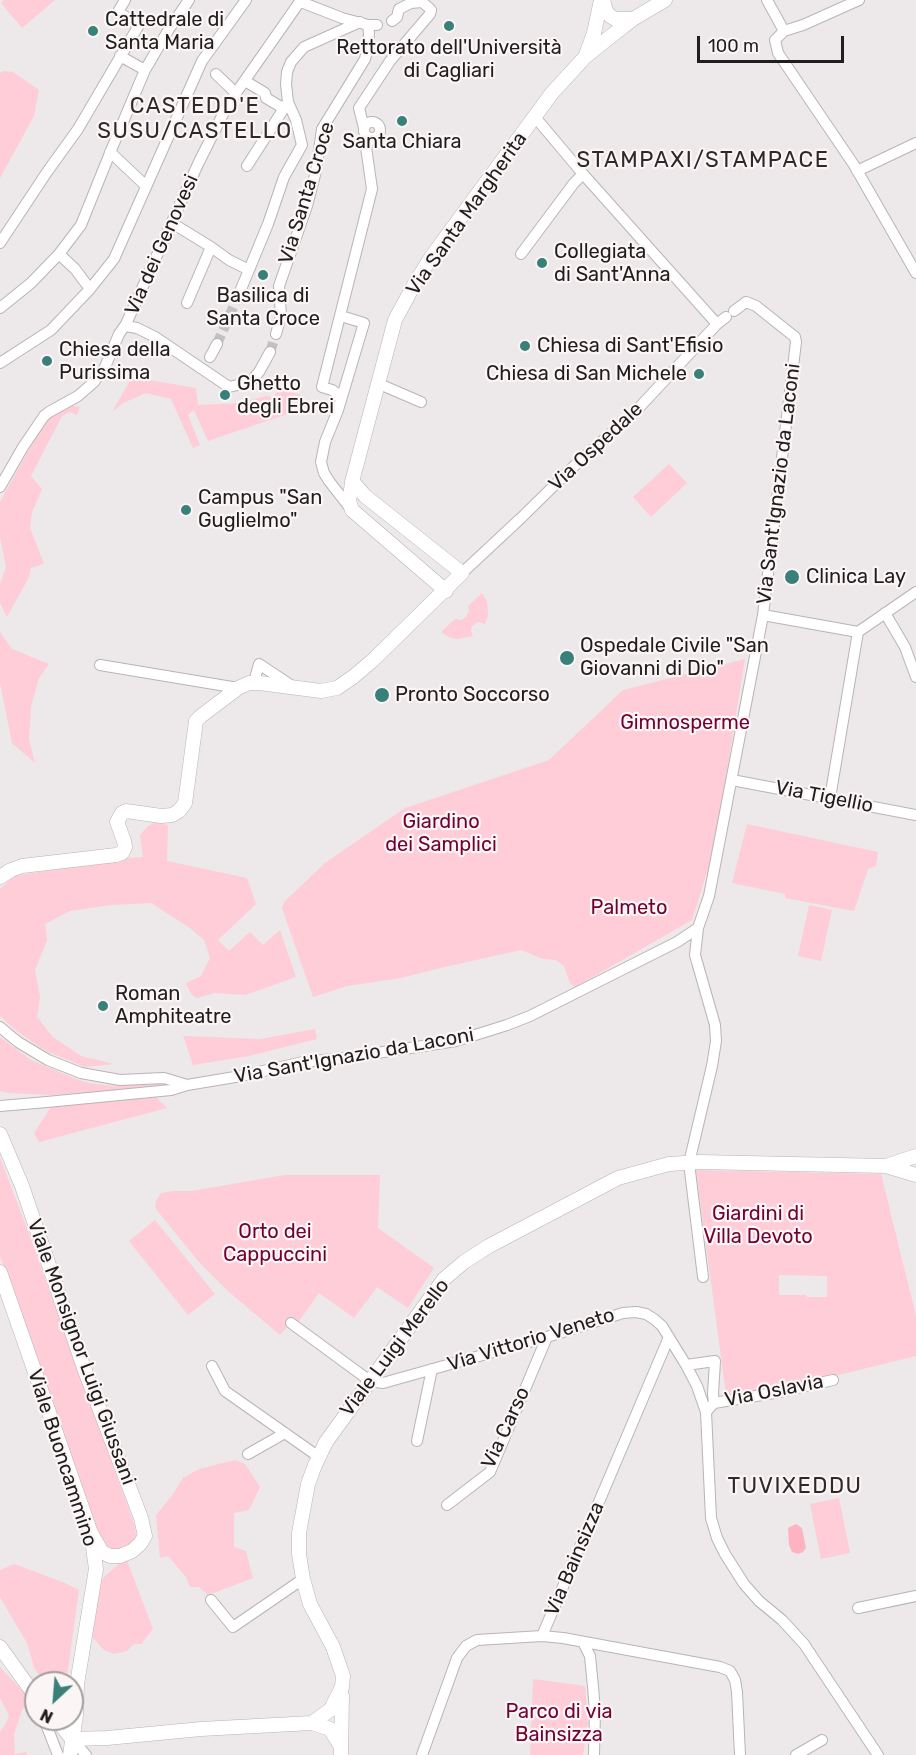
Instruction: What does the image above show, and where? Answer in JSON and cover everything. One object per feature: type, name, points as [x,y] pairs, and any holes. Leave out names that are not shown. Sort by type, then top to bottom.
[{"type":"street","points":[[0,243],[46,172],[78,129],[138,25],[118,12],[125,0]]},
{"type":"street","points":[[0,308],[31,283],[59,254],[81,225],[145,70],[189,0]]},
{"type":"street","points":[[0,363],[51,330],[90,289],[114,259],[202,60],[246,0]]},
{"type":"street","points":[[602,0],[610,16],[615,19],[633,19]]},
{"type":"street","points":[[585,57],[602,0]]},
{"type":"street","name":"Via Santa Margherita","points":[[352,510],[349,501],[352,481],[377,383],[395,320],[415,283],[432,256],[552,93],[585,57],[649,5],[665,0]]},
{"type":"street","points":[[767,0],[784,30]]},
{"type":"street","points":[[859,0],[804,25],[784,30],[775,40],[778,53],[857,171],[916,273]]},
{"type":"street","points":[[301,1],[343,23]]},
{"type":"street","name":"Via dei Genovesi","points":[[0,488],[38,423],[49,412],[78,396],[105,368],[198,164],[236,93],[301,1]]},
{"type":"street","points":[[341,401],[338,394],[322,387],[372,189],[366,147],[370,138],[374,138],[379,133],[378,126],[372,122],[364,128],[359,108],[390,61],[431,10],[422,2],[397,4],[397,17],[392,21]]},
{"type":"street","points":[[247,166],[286,105],[287,72],[296,54],[304,46],[343,23]]},
{"type":"street","name":"Via Santa Croce","points":[[276,334],[282,316],[279,286],[307,206],[316,171],[322,129],[365,59],[368,47],[368,24],[343,23]]},
{"type":"street","points":[[120,56],[145,70]]},
{"type":"street","points":[[216,74],[236,93]]},
{"type":"street","points":[[239,294],[268,224],[284,177],[302,145],[296,120],[286,105],[266,98],[265,93],[245,81]]},
{"type":"street","points":[[535,117],[583,174],[726,318]]},
{"type":"street","points":[[857,171],[916,143]]},
{"type":"street","points":[[110,152],[145,185]]},
{"type":"street","points":[[521,254],[583,174]]},
{"type":"street","points":[[172,223],[229,260],[249,270]]},
{"type":"street","points":[[187,303],[211,247]]},
{"type":"street","points":[[59,254],[75,269],[90,289]]},
{"type":"street","name":"Via Ospedale","points":[[462,573],[574,466],[635,412],[726,318],[746,302],[756,306],[795,337]]},
{"type":"street","points":[[341,316],[364,323],[341,401],[325,442],[321,462],[324,473],[352,510],[446,591]]},
{"type":"street","points":[[125,326],[137,328],[155,337],[229,387],[250,382],[259,372],[270,352]]},
{"type":"street","name":"Via Sant'Ignazio da Laconi","points":[[0,1106],[171,1090],[303,1062],[456,1041],[530,1016],[680,940],[698,928],[709,896],[764,615],[795,337]]},
{"type":"street","points":[[210,357],[217,344]]},
{"type":"street","points":[[377,383],[421,402]]},
{"type":"street","points":[[0,877],[22,866],[122,853],[125,847],[117,822],[122,813],[126,811],[161,816],[172,815],[179,812],[185,803],[196,721],[201,716],[238,688],[249,683],[321,691],[338,688],[353,677],[446,591],[462,573],[365,496],[352,481]]},
{"type":"street","points":[[830,798],[858,632],[916,592]]},
{"type":"street","points":[[885,613],[905,647],[916,677]]},
{"type":"street","points":[[764,615],[858,632]]},
{"type":"street","points":[[254,682],[259,664],[295,688]]},
{"type":"street","points":[[100,665],[238,688]]},
{"type":"street","name":"Via Tigellio","points":[[732,780],[916,815]]},
{"type":"street","points":[[698,928],[695,955],[716,1025],[712,1066],[689,1163],[703,1277]]},
{"type":"street","points":[[680,940],[695,955]]},
{"type":"street","points":[[0,1027],[18,1042],[48,1060],[81,1073],[120,1080],[164,1078],[187,1085]]},
{"type":"street","name":"Viale Monsignor Luigi Giussani","points":[[0,1134],[22,1186],[84,1368],[141,1518],[145,1536],[132,1551],[116,1556],[107,1564],[94,1585]]},
{"type":"street","name":"Viale Luigi Merello","points":[[332,1720],[343,1676],[333,1647],[310,1604],[299,1554],[299,1533],[308,1484],[326,1442],[444,1279],[464,1262],[489,1246],[618,1179],[669,1164],[774,1163],[886,1166],[913,1156],[914,1174]]},
{"type":"street","points":[[886,1166],[914,1174]]},
{"type":"street","name":"Viale Buoncammino","points":[[0,1272],[91,1533],[96,1569],[78,1671]]},
{"type":"street","name":"Via Vittorio Veneto","points":[[370,1381],[383,1383],[547,1337],[623,1312],[646,1314],[654,1319],[669,1337],[686,1365],[697,1386],[705,1412],[711,1518],[725,1554],[744,1584],[804,1644],[878,1755]]},
{"type":"street","points":[[291,1323],[370,1381]]},
{"type":"street","name":"Via Carso","points":[[447,1505],[490,1472],[547,1337]]},
{"type":"street","name":"Via Bainsizza","points":[[669,1337],[542,1636],[720,1667],[730,1671],[735,1680],[737,1692],[740,1755]]},
{"type":"street","name":"Via Oslavia","points":[[686,1365],[715,1361],[714,1402]]},
{"type":"street","points":[[212,1366],[225,1392],[319,1457]]},
{"type":"street","points":[[417,1441],[432,1369]]},
{"type":"street","name":"Via Oslavia","points":[[705,1412],[714,1402],[780,1392],[833,1380]]},
{"type":"street","points":[[248,1454],[285,1433]]},
{"type":"street","points":[[91,1533],[102,1552],[116,1556]]},
{"type":"street","points":[[211,1600],[233,1627],[303,1579]]},
{"type":"street","points":[[858,1608],[916,1596]]},
{"type":"street","points":[[422,1755],[457,1658],[466,1646],[477,1640],[542,1636]]},
{"type":"street","points":[[583,1642],[590,1656],[595,1711],[594,1755]]},
{"type":"street","points":[[0,1647],[24,1680]]},
{"type":"street","points":[[72,1739],[332,1720],[340,1750]]},
{"type":"street","points":[[49,1731],[58,1755]]},
{"type":"street","points":[[66,1731],[86,1755]]},
{"type":"street","name":"Viale Buoncammino","points":[[70,1755],[73,1731]]},
{"type":"street","points":[[796,1755],[822,1740]]},
{"type":"green space","points":[[4,0],[55,0],[22,28],[1,3]]},
{"type":"green space","points":[[13,72],[39,90],[34,116],[0,178],[0,73]]},
{"type":"green space","points":[[132,377],[196,388],[198,405],[241,403],[243,409],[249,407],[247,401],[266,396],[274,398],[278,389],[301,395],[296,411],[208,441],[194,410],[188,415],[200,445],[193,448],[171,399],[146,393],[123,403],[112,412]]},
{"type":"green space","points":[[68,405],[80,407],[77,415],[70,412],[62,416],[31,476],[42,489],[32,512],[30,528],[44,564],[31,568],[29,577],[7,617],[0,603],[0,584],[6,567],[0,537],[0,502],[47,419]]},
{"type":"green space","points":[[669,464],[687,483],[651,517],[633,497]]},
{"type":"green space","points":[[482,593],[487,601],[488,615],[485,624],[478,622],[472,626],[473,636],[457,639],[441,632],[455,619],[461,620],[466,617],[469,611],[468,606]]},
{"type":"green space","points":[[0,632],[12,649],[49,664],[39,678],[31,707],[29,740],[35,763],[12,743],[0,683]]},
{"type":"green space","points":[[745,659],[714,850],[692,920],[575,987],[570,983],[564,966],[556,960],[543,959],[521,950],[401,978],[347,986],[313,997],[282,908],[284,902],[325,863],[405,808],[549,760],[623,690]]},
{"type":"green space","points":[[155,822],[168,825],[167,861],[247,878],[256,904],[218,940],[229,951],[250,932],[263,945],[280,930],[296,977],[245,995],[215,993],[197,998],[191,994],[186,983],[201,976],[210,958],[204,940],[190,928],[151,903],[111,905],[70,911],[45,924],[47,940],[35,970],[40,997],[37,1017],[53,1037],[81,1056],[114,1064],[85,1067],[46,1051],[18,1032],[0,1016],[0,889],[14,876],[143,857],[140,835]]},
{"type":"green space","points":[[747,824],[878,852],[876,866],[868,869],[854,911],[785,898],[785,894],[732,883]]},
{"type":"green space","points":[[809,905],[832,910],[821,961],[798,956]]},
{"type":"green space","points":[[315,1029],[317,1039],[249,1056],[193,1065],[183,1036],[260,1039]]},
{"type":"green space","points":[[0,1037],[31,1060],[89,1083],[113,1086],[165,1084],[165,1086],[51,1095],[0,1091]]},
{"type":"green space","points":[[156,1097],[167,1108],[39,1142],[34,1133],[51,1107]]},
{"type":"green space","points":[[0,1158],[134,1524],[136,1535],[131,1547],[114,1550],[99,1540],[0,1256]]},
{"type":"green space","name":"Giardini di Villa Devoto","points":[[696,1170],[881,1174],[916,1316],[916,1356],[789,1387],[726,1395]],"holes":[[[779,1275],[827,1276],[827,1297],[779,1295]]]},
{"type":"green space","name":"Orto dei Cappuccini","points":[[285,1175],[380,1175],[378,1228],[434,1268],[408,1308],[377,1287],[354,1318],[319,1293],[299,1321],[291,1323],[280,1335],[229,1292],[199,1262],[155,1208],[161,1193],[191,1191]]},
{"type":"green space","points":[[155,1220],[215,1294],[188,1315],[129,1241]]},
{"type":"green space","points":[[235,1460],[245,1464],[260,1487],[249,1510],[234,1513],[234,1547],[246,1551],[253,1578],[208,1595],[199,1587],[190,1587],[186,1577],[168,1556],[160,1558],[156,1515],[183,1478],[199,1469]]},
{"type":"green space","points":[[839,1498],[850,1553],[821,1559],[810,1504]]},
{"type":"green space","points":[[126,1558],[153,1629],[141,1644],[134,1644],[127,1651],[114,1654],[104,1650],[93,1638],[94,1615],[101,1581]]},
{"type":"green space","points":[[14,1564],[79,1590],[68,1671],[36,1671],[27,1643],[0,1597],[0,1570]]},
{"type":"green space","points":[[0,1667],[24,1693],[24,1707],[14,1735],[15,1754],[26,1752],[27,1755],[0,1755],[0,1732],[9,1715],[0,1698]]},
{"type":"green space","name":"Parco di via Bainsizza","points":[[533,1679],[585,1686],[588,1723],[583,1755],[530,1755]]},
{"type":"shaded area","points":[[796,1524],[802,1528],[806,1548],[798,1554],[792,1552],[789,1545],[788,1528]]},
{"type":"tunnel","points":[[217,344],[239,294]]},
{"type":"tunnel","points":[[270,352],[276,334]]},
{"type":"place","name":"Rettorato dell'Università di Cagliari","points":[[449,26]]},
{"type":"place","name":"Cattedrale di Santa Maria","points":[[93,31]]},
{"type":"place","name":"Santa Chiara","points":[[402,121]]},
{"type":"place","name":"Collegiata di Sant'Anna","points":[[542,263]]},
{"type":"place","name":"Basilica di Santa Croce","points":[[263,275]]},
{"type":"place","name":"Chiesa di Sant'Efisio","points":[[525,346]]},
{"type":"place","name":"Chiesa della Purissima","points":[[47,361]]},
{"type":"place","name":"Chiesa di San Michele","points":[[699,374]]},
{"type":"place","name":"Ghetto degli Ebrei","points":[[225,395]]},
{"type":"place","name":"Campus \"San Guglielmo\"","points":[[186,510]]},
{"type":"place","name":"Clinica Lay","points":[[792,577]]},
{"type":"place","name":"Ospedale Civile \"San Giovanni di Dio\"","points":[[567,658]]},
{"type":"place","name":"Pronto Soccorso","points":[[382,695]]},
{"type":"place","name":"Roman Amphiteatre","points":[[103,1006]]},
{"type":"district","name":"CASTEDD'E SUSU/CASTELLO","points":[[195,120]]},
{"type":"district","name":"STAMPAXI/STAMPACE","points":[[703,161]]},
{"type":"district","name":"TUVIXEDDU","points":[[795,1487]]},
{"type":"park label","name":"Gimnosperme","points":[[685,723]]},
{"type":"park label","name":"Giardino dei Samplici","points":[[441,834]]},
{"type":"park label","name":"Palmeto","points":[[629,908]]}]
